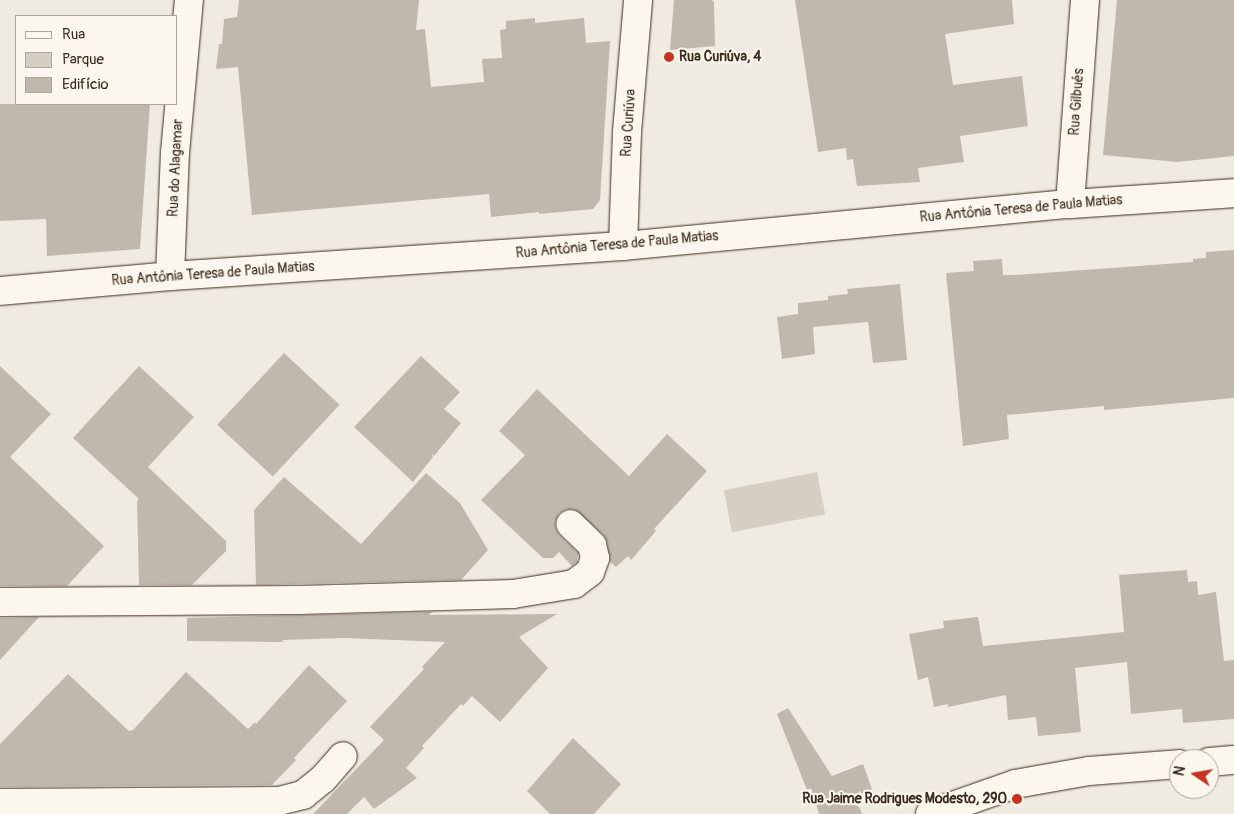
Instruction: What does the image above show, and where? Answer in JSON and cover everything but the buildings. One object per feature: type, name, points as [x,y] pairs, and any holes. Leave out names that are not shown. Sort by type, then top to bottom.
[{"type":"street","name":"Rua do Alagamar","points":[[170,276],[175,153],[190,0]]},
{"type":"street","name":"Rua Curiúva","points":[[623,246],[627,132],[638,0]]},
{"type":"street","name":"Rua Gilbués","points":[[1070,204],[1085,0]]},
{"type":"street","name":"Rua Antônia Teresa de Paula Matias","points":[[0,291],[170,276],[623,246],[1070,204],[1234,193]]},
{"type":"street","points":[[0,602],[299,600],[513,594],[574,584],[590,572],[595,558],[592,545],[570,524]]},
{"type":"street","points":[[0,803],[279,801],[303,795],[323,779],[343,756]]},
{"type":"street","points":[[1219,761],[1234,760]]},
{"type":"street","points":[[930,814],[1015,784],[1089,771],[1169,765]]},
{"type":"green space","points":[[817,472],[825,514],[732,532],[724,490]]},
{"type":"place","name":"Rua Curiúva, 4","points":[[669,57]]},
{"type":"place","name":"Rua Jaime Rodrigues Modesto, 290","points":[[1017,799]]}]
